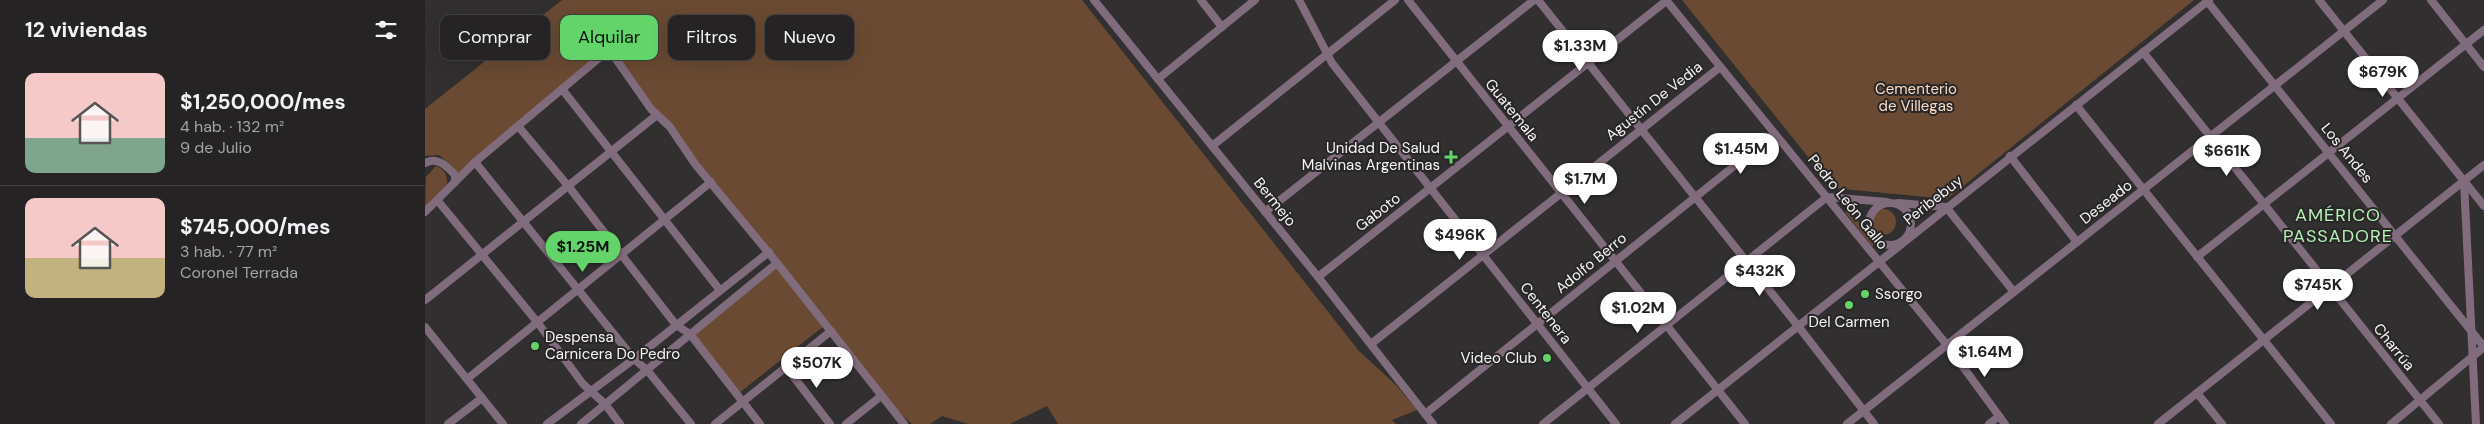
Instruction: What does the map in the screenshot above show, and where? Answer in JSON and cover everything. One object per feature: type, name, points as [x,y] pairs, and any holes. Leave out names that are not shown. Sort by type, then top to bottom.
[{"type":"street","name":"Bermejo","points":[[1094,0],[1318,277],[1433,424]]},
{"type":"street","points":[[1201,0],[1222,26]]},
{"type":"street","points":[[1158,79],[1255,0]]},
{"type":"street","name":"Centenera","points":[[1299,0],[1326,55],[1616,424]]},
{"type":"street","points":[[1212,146],[1395,0]]},
{"type":"street","name":"Guatemala","points":[[1408,0],[1745,424]]},
{"type":"street","points":[[1265,212],[1536,0],[1747,262],[1874,424]]},
{"type":"street","name":"Gaboto","points":[[1318,277],[1666,0]]},
{"type":"street","name":"Pedro León Gallo","points":[[1666,0],[1947,345],[2005,424]]},
{"type":"street","points":[[2319,0],[2484,206]]},
{"type":"street","name":"Deseado","points":[[1847,424],[2383,0]]},
{"type":"street","points":[[2431,0],[2484,67]]},
{"type":"street","name":"Peribebuy","points":[[1675,424],[2010,156],[2208,1]]},
{"type":"street","name":"Los Andes","points":[[2208,1],[2484,347]]},
{"type":"street","points":[[2197,258],[2484,30]]},
{"type":"street","points":[[425,212],[439,201],[475,162],[517,126],[609,52],[614,54],[657,115],[670,127],[695,164],[769,252],[904,424]]},
{"type":"street","name":"Charrúa","points":[[2143,52],[2439,424]]},
{"type":"street","name":"Agustín De Vedia","points":[[1371,344],[1720,67]]},
{"type":"street","points":[[562,89],[719,289]]},
{"type":"street","points":[[2076,105],[2331,424]]},
{"type":"street","points":[[425,300],[483,256],[657,115]]},
{"type":"street","points":[[517,126],[569,187],[676,325],[690,334],[760,424]]},
{"type":"street","name":"Adolfo Berro","points":[[1425,414],[1774,134]]},
{"type":"street","points":[[2010,156],[2077,242]]},
{"type":"street","points":[[425,163],[434,160],[441,163],[455,175],[455,182]]},
{"type":"street","points":[[475,162],[634,359],[647,370],[691,424]]},
{"type":"street","points":[[2158,424],[2484,165]]},
{"type":"street","points":[[467,380],[711,182]]},
{"type":"street","points":[[2464,182],[2477,424]]},
{"type":"street","points":[[1543,424],[1827,197],[1946,207],[2014,292]]},
{"type":"street","points":[[439,201],[538,323],[590,392],[605,404],[620,424]]},
{"type":"street","points":[[1893,203],[1905,208],[1911,220],[1910,233],[1901,243],[1887,245],[1880,243],[1874,238],[1869,225],[1870,217],[1878,206],[1893,203]]},
{"type":"street","points":[[547,424],[634,359],[719,289],[769,252]]},
{"type":"street","points":[[581,424],[777,263]]},
{"type":"street","points":[[425,327],[503,424]]},
{"type":"street","points":[[715,424],[831,331]]},
{"type":"street","points":[[2391,424],[2484,347]]},
{"type":"street","points":[[786,367],[830,424]]},
{"type":"street","points":[[2197,393],[2222,424]]},
{"type":"street","points":[[846,424],[881,396]]},
{"type":"street","points":[[448,424],[481,398]]},
{"type":"street","points":[[1989,424],[1999,416]]},
{"type":"green space","points":[[562,0],[1082,0],[1359,351],[1396,385],[1417,410],[1392,420],[1396,424],[1058,424],[1047,406],[1010,424],[968,424],[942,416],[930,424],[912,424],[881,396],[615,60],[658,60],[658,15],[560,15],[560,60],[591,60],[458,175],[451,165],[439,155],[425,156],[425,109],[487,60],[550,60],[550,15],[543,15]]},
{"type":"green space","name":"Cementerio de Villegas","points":[[1682,0],[2194,0],[1947,199],[1833,188]]},
{"type":"green space","points":[[436,166],[445,173],[447,184],[425,207],[426,177]]},
{"type":"green space","points":[[1848,209],[1875,243],[1874,245],[1872,246],[1845,212]]},
{"type":"green space","points":[[1883,209],[1892,213],[1896,222],[1892,231],[1883,235],[1874,231],[1870,222],[1874,213]]},
{"type":"green space","points":[[776,267],[824,326],[739,393],[692,334]]},
{"type":"place","name":"Unidad De Salud Malvinas Argentinas","points":[[1451,157]]},
{"type":"place","name":"Ssorgo","points":[[1865,294]]},
{"type":"place","name":"Del Carmen","points":[[1849,305]]},
{"type":"place","name":"Despensa Carnicera Do Pedro","points":[[535,346]]},
{"type":"place","name":"Video Club","points":[[1547,358]]},
{"type":"district","name":"AMÉRICO PASSADORE","points":[[2338,225]]}]
